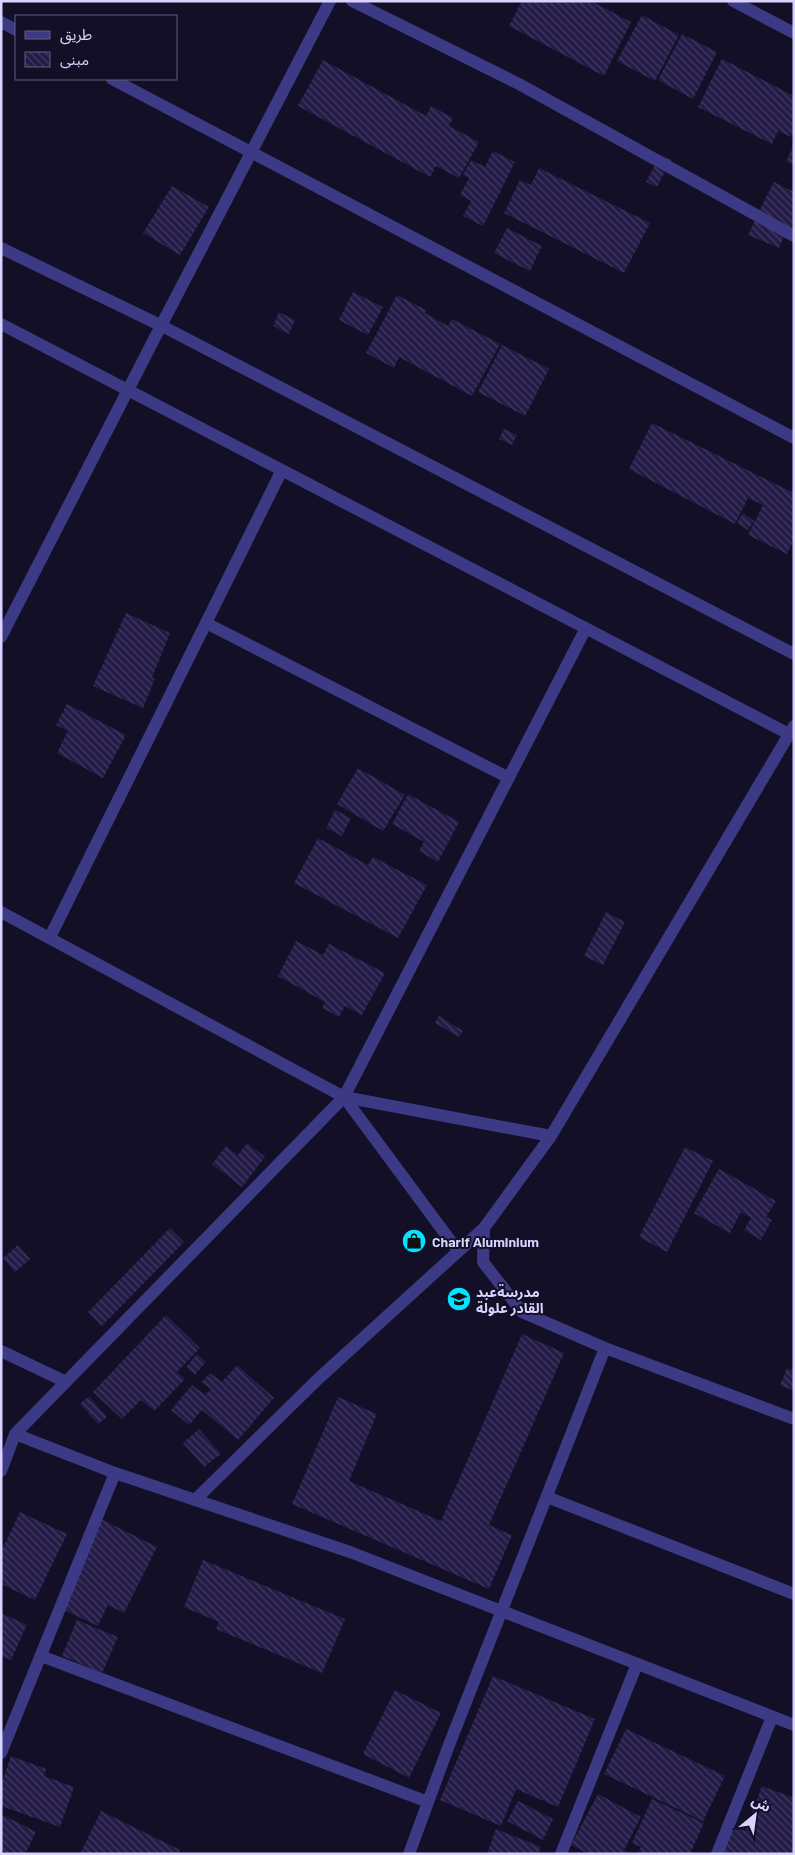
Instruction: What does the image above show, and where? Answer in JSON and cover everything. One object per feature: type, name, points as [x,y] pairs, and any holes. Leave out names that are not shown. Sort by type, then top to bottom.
[{"type":"street","points":[[1,637],[127,389],[162,326],[330,1]]},
{"type":"street","points":[[352,1],[519,84],[794,236]]},
{"type":"street","points":[[733,1],[794,33]]},
{"type":"street","points":[[1,22],[15,29]]},
{"type":"street","points":[[114,80],[794,438]]},
{"type":"street","points":[[1,248],[162,326],[794,654]]},
{"type":"street","points":[[1,324],[586,628],[791,730],[551,1136],[484,1228],[318,1379],[196,1499]]},
{"type":"street","points":[[50,937],[282,470]]},
{"type":"street","points":[[206,623],[508,778]]},
{"type":"street","points":[[1,1471],[16,1434],[344,1097],[586,628]]},
{"type":"street","points":[[1,912],[344,1097],[551,1136]]},
{"type":"street","points":[[344,1097],[458,1251]]},
{"type":"street","points":[[484,1228],[483,1262],[522,1312],[605,1348],[794,1419]]},
{"type":"street","points":[[408,1854],[605,1348]]},
{"type":"street","points":[[1,1351],[66,1382]]},
{"type":"street","points":[[16,1434],[114,1473],[350,1552],[794,1725]]},
{"type":"street","points":[[1,1753],[114,1473]]},
{"type":"street","points":[[547,1497],[794,1594]]},
{"type":"street","points":[[41,1656],[428,1802]]},
{"type":"street","points":[[561,1854],[637,1664]]},
{"type":"street","points":[[717,1854],[772,1717]]},
{"type":"building","points":[[522,1],[591,1],[631,22],[604,76],[509,26]]},
{"type":"building","points":[[642,15],[679,35],[655,81],[617,61]]},
{"type":"building","points":[[682,34],[717,52],[693,99],[658,80]]},
{"type":"building","points":[[722,59],[794,96],[794,131],[791,137],[778,131],[772,144],[698,107]]},
{"type":"building","points":[[323,60],[426,116],[431,106],[453,118],[449,126],[479,142],[459,178],[436,166],[430,177],[298,106]]},
{"type":"building","points":[[794,145],[794,165],[786,161]]},
{"type":"building","points":[[493,151],[515,162],[483,226],[463,216],[471,201],[460,195],[469,178],[463,175],[471,160],[485,167]]},
{"type":"building","points":[[660,155],[671,160],[657,187],[646,182]]},
{"type":"building","points":[[539,168],[650,223],[624,273],[504,213],[520,180],[531,185]]},
{"type":"building","points":[[774,182],[794,192],[794,233],[757,215]]},
{"type":"building","points":[[172,186],[209,207],[180,255],[143,233]]},
{"type":"building","points":[[756,218],[786,232],[779,248],[748,235]]},
{"type":"building","points":[[507,228],[542,246],[530,271],[494,253]]},
{"type":"building","points":[[353,292],[383,307],[368,335],[339,320]]},
{"type":"building","points":[[397,295],[426,310],[425,313],[448,326],[452,319],[500,344],[472,396],[399,357],[394,368],[366,353]]},
{"type":"building","points":[[279,312],[295,320],[289,334],[273,326]]},
{"type":"building","points":[[502,345],[549,369],[525,416],[478,392]]},
{"type":"building","points":[[652,423],[794,493],[794,539],[787,554],[748,535],[763,505],[748,498],[735,524],[629,469]]},
{"type":"building","points":[[504,429],[517,435],[512,445],[499,439]]},
{"type":"building","points":[[743,513],[754,521],[748,530],[737,523]]},
{"type":"building","points":[[126,613],[170,633],[152,678],[155,679],[143,708],[93,686]]},
{"type":"building","points":[[67,704],[126,735],[103,778],[57,753],[68,731],[56,725]]},
{"type":"building","points":[[358,768],[405,795],[383,831],[337,804]]},
{"type":"building","points":[[408,794],[459,822],[438,862],[419,851],[424,842],[392,824]]},
{"type":"building","points":[[335,810],[351,818],[342,836],[326,828]]},
{"type":"building","points":[[318,838],[368,865],[373,857],[427,885],[398,938],[294,883]]},
{"type":"building","points":[[606,912],[625,922],[603,965],[584,956]]},
{"type":"building","points":[[296,941],[323,955],[329,944],[385,973],[362,1015],[345,1006],[339,1017],[322,1008],[325,1002],[278,976]]},
{"type":"building","points":[[439,1016],[463,1031],[459,1037],[435,1023]]},
{"type":"building","points":[[247,1143],[265,1157],[242,1187],[212,1164],[226,1146],[238,1155]]},
{"type":"building","points":[[685,1147],[713,1161],[667,1252],[639,1237]]},
{"type":"building","points":[[719,1169],[776,1201],[766,1217],[772,1220],[761,1240],[744,1230],[751,1218],[741,1212],[730,1233],[694,1213]]},
{"type":"building","points":[[170,1228],[184,1242],[102,1326],[88,1312]]},
{"type":"building","points":[[18,1245],[30,1259],[15,1272],[3,1258]]},
{"type":"building","points":[[166,1315],[200,1348],[177,1372],[185,1379],[154,1411],[141,1400],[122,1419],[93,1392]]},
{"type":"building","points":[[522,1334],[564,1353],[489,1525],[512,1535],[489,1589],[292,1504],[338,1397],[377,1414],[349,1481],[441,1521]]},
{"type":"building","points":[[197,1354],[206,1362],[195,1375],[186,1367]]},
{"type":"building","points":[[237,1365],[274,1398],[238,1440],[202,1410],[189,1425],[171,1410],[192,1385],[205,1395],[211,1389],[202,1382],[210,1373],[222,1382]]},
{"type":"building","points":[[787,1368],[794,1371],[794,1391],[780,1385]]},
{"type":"building","points":[[89,1396],[107,1417],[98,1424],[80,1404]]},
{"type":"building","points":[[199,1429],[221,1454],[204,1467],[183,1443]]},
{"type":"building","points":[[20,1512],[67,1534],[35,1600],[1,1584],[1,1552]]},
{"type":"building","points":[[101,1519],[157,1547],[124,1613],[108,1605],[98,1626],[64,1610]]},
{"type":"building","points":[[203,1560],[345,1619],[322,1673],[216,1629],[219,1622],[184,1607]]},
{"type":"building","points":[[1,1613],[27,1625],[11,1660],[1,1656]]},
{"type":"building","points":[[77,1620],[118,1637],[102,1673],[62,1656]]},
{"type":"building","points":[[493,1676],[595,1719],[558,1807],[516,1789],[501,1826],[440,1800]]},
{"type":"building","points":[[395,1690],[441,1713],[409,1778],[363,1754]]},
{"type":"building","points":[[626,1729],[725,1776],[703,1821],[604,1774]]},
{"type":"building","points":[[11,1756],[46,1769],[44,1776],[74,1787],[60,1827],[1,1806],[1,1785]]},
{"type":"building","points":[[762,1786],[794,1798],[794,1854],[723,1854],[733,1827],[745,1831]]},
{"type":"building","points":[[598,1794],[641,1817],[624,1850],[631,1854],[589,1854],[571,1845]]},
{"type":"building","points":[[652,1799],[704,1823],[690,1854],[638,1854],[641,1847],[632,1843]]},
{"type":"building","points":[[518,1801],[553,1819],[543,1840],[507,1821]]},
{"type":"building","points":[[101,1811],[180,1850],[178,1854],[80,1854]]},
{"type":"building","points":[[1,1814],[36,1832],[25,1854],[1,1854]]},
{"type":"building","points":[[496,1829],[541,1847],[538,1854],[487,1854]]},
{"type":"place","name":"Charif Aluminium","points":[[414,1241]]},
{"type":"place","name":"مدرسةعبد القادر علولة","points":[[459,1299]]}]
